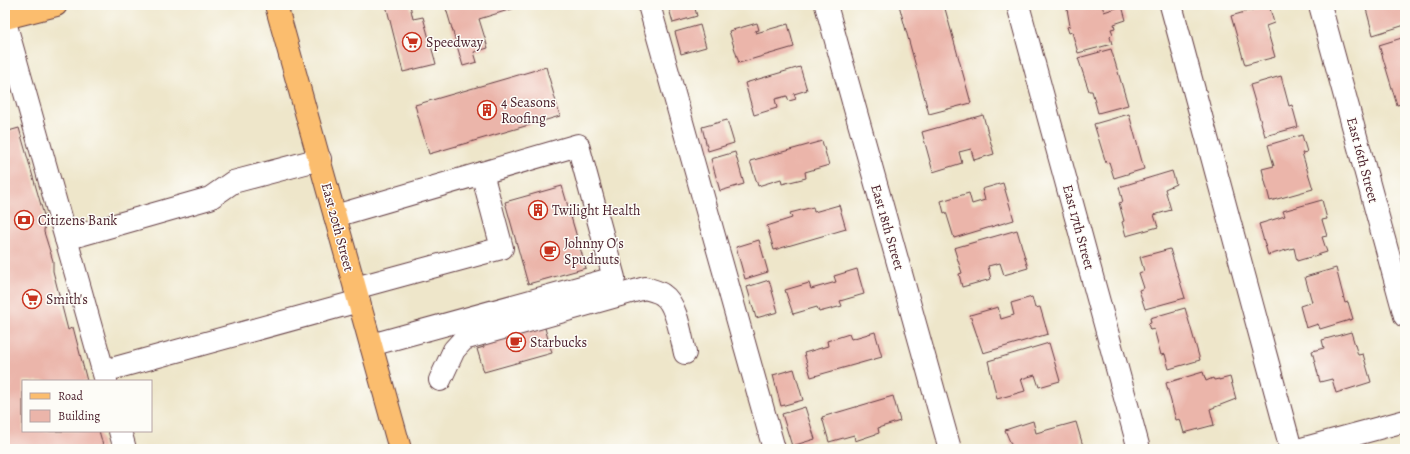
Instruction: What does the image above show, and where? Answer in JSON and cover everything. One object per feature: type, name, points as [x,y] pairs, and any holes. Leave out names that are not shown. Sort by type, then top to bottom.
[{"type":"main road","points":[[5,18],[56,5]]},
{"type":"main road","name":"East 20th Street","points":[[276,5],[400,449]]},
{"type":"street","points":[[649,5],[774,449]]},
{"type":"street","name":"East 18th Street","points":[[826,5],[950,449]]},
{"type":"street","name":"East 17th Street","points":[[1018,5],[1139,449]]},
{"type":"street","points":[[1171,5],[1291,449]]},
{"type":"street","name":"East 16th Street","points":[[1320,5],[1405,316]]},
{"type":"street","points":[[5,22],[105,376],[502,248],[482,173]]},
{"type":"street","points":[[335,216],[578,145],[614,278],[371,345]]},
{"type":"street","points":[[66,239],[210,198],[233,182],[320,159]]},
{"type":"street","points":[[440,380],[454,350],[464,339],[645,288],[664,295],[674,308],[685,353]]},
{"type":"street","points":[[1301,449],[1405,421]]},
{"type":"street","points":[[120,432],[125,449]]},
{"type":"building","name":"Speedway","points":[[386,5],[410,5],[413,19],[423,17],[436,64],[403,72]]},
{"type":"building","points":[[445,5],[525,5],[479,19],[488,48],[474,52],[477,62],[463,66]]},
{"type":"building","points":[[668,5],[694,5],[697,16],[673,23]]},
{"type":"building","points":[[899,5],[944,5],[971,103],[929,114]]},
{"type":"building","points":[[1069,5],[1102,5],[1104,12],[1122,6],[1126,20],[1114,24],[1115,28],[1111,29],[1113,34],[1110,37],[1112,44],[1078,53],[1072,32],[1069,33],[1067,27],[1070,26],[1067,9],[1070,8]]},
{"type":"building","points":[[1269,5],[1274,23],[1266,26],[1275,57],[1245,65],[1231,16]]},
{"type":"building","points":[[1365,5],[1404,5],[1405,25],[1373,35]]},
{"type":"building","points":[[757,23],[759,30],[755,31],[756,33],[788,24],[794,47],[739,63],[729,31]]},
{"type":"building","points":[[700,25],[706,47],[681,54],[675,32]]},
{"type":"building","points":[[1405,37],[1405,103],[1397,105],[1379,45]]},
{"type":"building","points":[[1111,49],[1128,105],[1098,113],[1092,91],[1089,91],[1078,58]]},
{"type":"building","name":"4 Seasons Roofing","points":[[546,67],[560,116],[429,154],[415,105]]},
{"type":"building","points":[[800,67],[807,90],[794,94],[796,99],[789,101],[787,96],[775,99],[777,108],[754,115],[745,83]]},
{"type":"building","points":[[1281,76],[1289,106],[1292,105],[1298,127],[1265,136],[1250,85]]},
{"type":"building","points":[[1129,114],[1144,169],[1114,178],[1109,162],[1106,163],[1094,124]]},
{"type":"building","points":[[983,115],[994,154],[974,160],[971,149],[959,152],[962,163],[933,172],[922,132]]},
{"type":"building","points":[[727,120],[734,143],[708,151],[702,127]]},
{"type":"building","name":"Smith's","points":[[19,128],[45,219],[44,232],[53,261],[53,271],[68,330],[73,327],[87,380],[22,380],[22,432],[99,432],[104,448],[5,449],[5,132]]},
{"type":"building","points":[[1302,135],[1307,152],[1302,153],[1313,189],[1270,201],[1262,169],[1274,166],[1268,145]]},
{"type":"building","points":[[822,141],[829,165],[805,172],[806,178],[782,184],[781,179],[758,186],[750,161]]},
{"type":"building","points":[[735,152],[744,184],[720,191],[711,159]]},
{"type":"building","points":[[1172,171],[1176,184],[1165,189],[1171,210],[1154,215],[1158,227],[1126,236],[1119,203],[1123,202],[1119,187]]},
{"type":"building","points":[[1003,183],[1014,220],[954,238],[941,201],[969,193],[972,204],[985,200],[982,189]]},
{"type":"building","name":"Johnny O's Spudnuts","points":[[562,186],[586,268],[528,284],[505,202]]},
{"type":"building","points":[[1322,200],[1327,219],[1322,220],[1327,236],[1322,237],[1327,252],[1297,261],[1294,248],[1268,255],[1259,224],[1285,216],[1283,211]]},
{"type":"building","points":[[839,205],[846,229],[774,250],[767,226],[792,218],[790,213],[813,207],[814,212]]},
{"type":"building","points":[[1017,230],[1028,268],[1004,275],[1000,263],[988,266],[991,279],[962,287],[959,274],[962,273],[954,248]]},
{"type":"building","points":[[759,240],[768,272],[745,279],[736,247]]},
{"type":"building","points":[[1170,249],[1185,298],[1145,309],[1139,290],[1144,288],[1139,273],[1144,271],[1140,257]]},
{"type":"building","points":[[1336,268],[1345,303],[1348,302],[1353,319],[1320,329],[1318,324],[1306,328],[1300,306],[1312,302],[1305,277]]},
{"type":"building","points":[[857,269],[864,294],[840,301],[842,306],[819,312],[817,307],[793,314],[785,290],[809,283],[811,289],[836,282],[834,276]]},
{"type":"building","points":[[769,280],[778,312],[756,318],[747,287]]},
{"type":"building","points":[[1032,297],[1035,308],[1040,307],[1048,334],[983,353],[970,315],[998,307],[1001,319],[1014,315],[1011,303]]},
{"type":"building","points":[[1185,308],[1200,360],[1169,369],[1165,354],[1161,355],[1154,329],[1150,330],[1148,324],[1151,323],[1150,318]]},
{"type":"building","name":"Starbucks","points":[[543,321],[552,353],[484,372],[477,349],[484,347],[482,338]]},
{"type":"building","points":[[875,332],[882,357],[811,377],[804,353],[828,346],[827,341],[849,334],[851,339]]},
{"type":"building","points":[[1351,332],[1358,355],[1363,354],[1371,382],[1336,393],[1332,379],[1320,382],[1312,351],[1324,348],[1322,340]]},
{"type":"building","points":[[1049,343],[1060,381],[1039,387],[1035,375],[1021,379],[1025,391],[997,399],[988,361]]},
{"type":"building","points":[[794,369],[803,400],[781,406],[773,375]]},
{"type":"building","points":[[1203,372],[1206,381],[1213,378],[1214,380],[1219,380],[1230,377],[1236,399],[1210,409],[1214,425],[1184,433],[1180,419],[1176,420],[1166,383]]},
{"type":"building","points":[[893,396],[900,421],[878,428],[879,433],[855,441],[854,435],[829,442],[822,417]]},
{"type":"building","points":[[805,407],[815,439],[792,446],[782,414]]},
{"type":"building","points":[[1033,421],[1036,433],[1076,422],[1083,446],[1074,449],[1013,449],[1005,430]]},
{"type":"place","name":"Speedway","points":[[412,42]]},
{"type":"place","name":"4 Seasons Roofing","points":[[487,110]]},
{"type":"place","name":"Twilight Health","points":[[538,210]]},
{"type":"place","name":"Citizens Bank","points":[[24,220]]},
{"type":"place","name":"Johnny O's Spudnuts","points":[[550,251]]},
{"type":"place","name":"Smith's","points":[[32,299]]},
{"type":"place","name":"Starbucks","points":[[516,342]]}]
